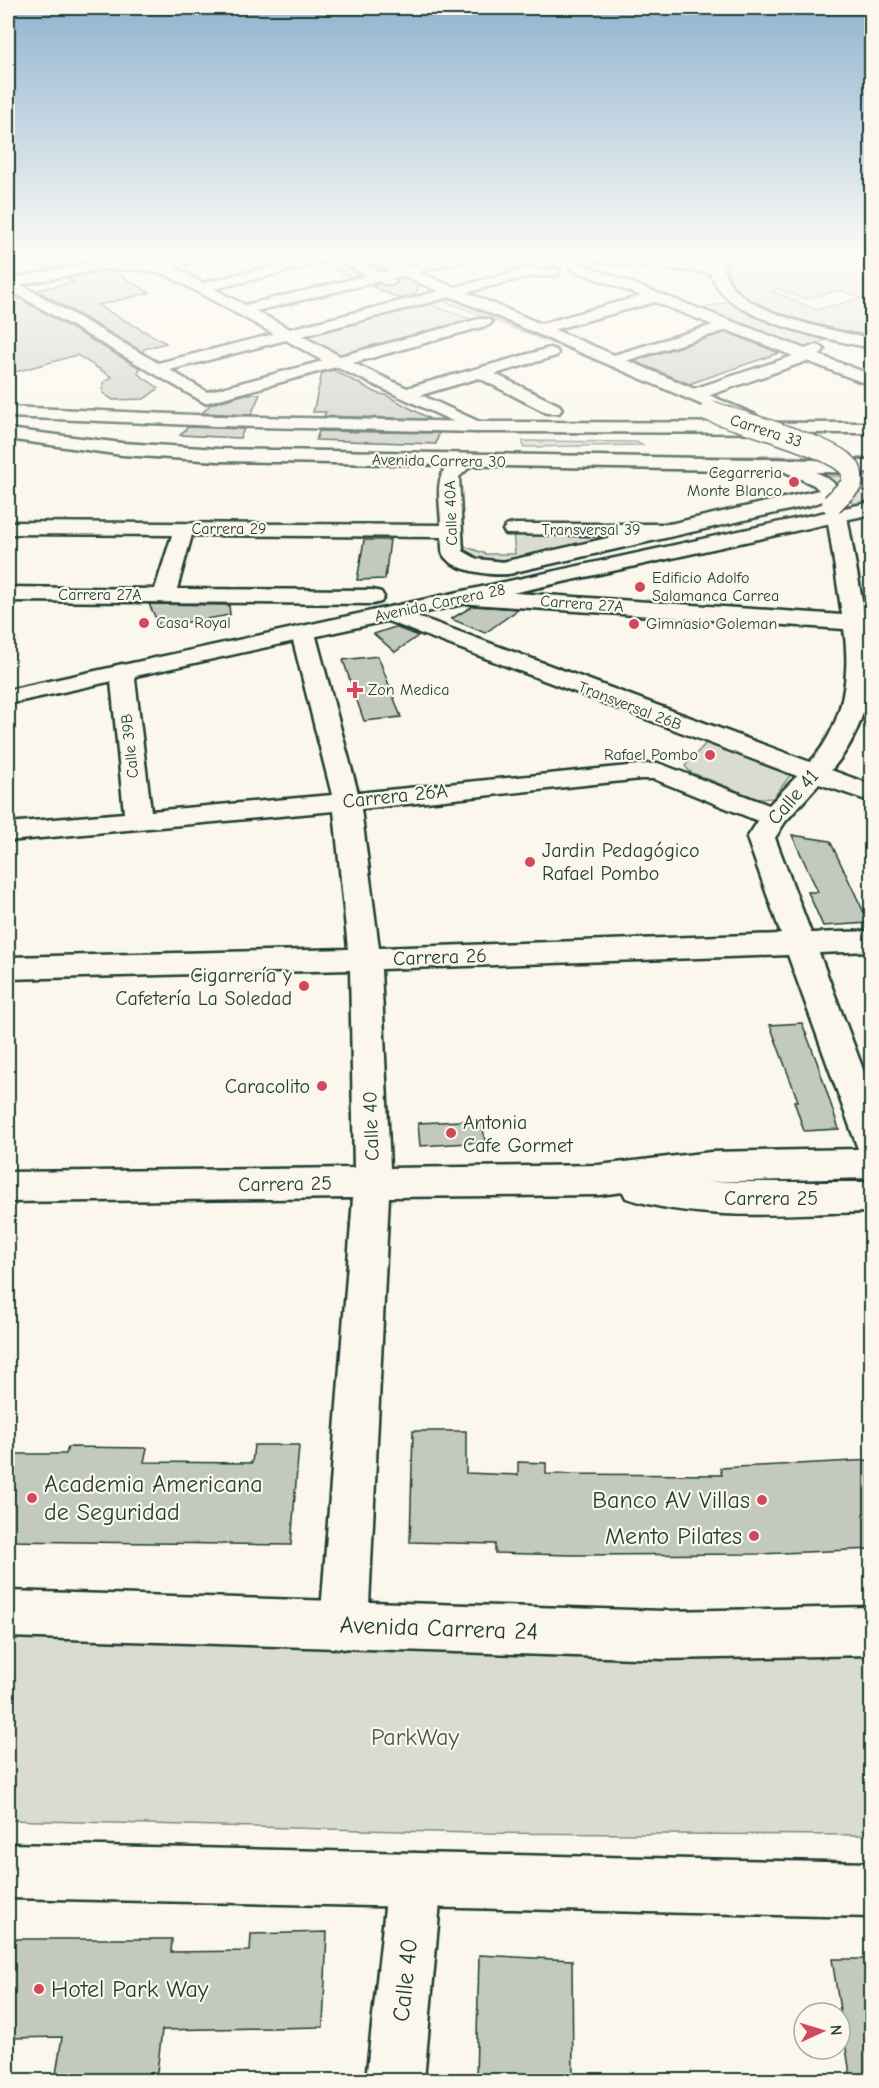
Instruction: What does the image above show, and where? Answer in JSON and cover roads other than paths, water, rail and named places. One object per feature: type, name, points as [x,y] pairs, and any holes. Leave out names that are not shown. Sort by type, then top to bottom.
[{"type":"main road","points":[[131,354],[205,398],[366,354]]},
{"type":"main road","points":[[156,369],[214,354]]},
{"type":"main road","points":[[325,354],[433,409],[476,427]]},
{"type":"main road","points":[[404,394],[545,354]]},
{"type":"main road","name":"Carrera 33","points":[[566,354],[710,411],[816,447],[844,460],[852,472],[852,484],[834,510]]},
{"type":"main road","name":"Carrera 33","points":[[600,354],[768,426]]},
{"type":"main road","points":[[613,360],[632,354]]},
{"type":"main road","points":[[693,395],[806,355],[872,381]]},
{"type":"main road","points":[[481,373],[554,409]]},
{"type":"main road","points":[[8,396],[217,422]]},
{"type":"main road","points":[[404,426],[433,421],[437,415],[433,409]]},
{"type":"main road","name":"Avenida Carrera 30","points":[[8,412],[217,422],[404,426],[872,426]]},
{"type":"main road","name":"Avenida Carrera 30","points":[[476,427],[554,433],[872,437]]},
{"type":"main road","name":"Avenida Carrera 30","points":[[8,434],[184,445],[518,455],[872,455]]},
{"type":"main road","name":"Avenida Carrera 30","points":[[8,434],[160,452],[467,461],[872,467]]},
{"type":"main road","points":[[518,455],[649,464]]},
{"type":"main road","name":"Calle 40A","points":[[467,461],[450,473],[451,545],[456,558],[482,567],[506,568]]},
{"type":"main road","points":[[506,568],[811,499],[828,493],[829,489],[821,481],[783,467]]},
{"type":"main road","name":"Avenida Carrera 28","points":[[8,675],[382,605],[472,597],[834,510],[872,494]]},
{"type":"main road","name":"Avenida Carrera 28","points":[[8,697],[303,633],[382,605],[506,568],[634,546],[790,514],[872,508]]},
{"type":"main road","name":"Calle 41","points":[[834,510],[863,624],[857,690],[847,722],[831,755],[774,817],[761,838],[872,1141]]},
{"type":"main road","name":"Carrera 29","points":[[8,528],[451,531]]},
{"type":"main road","points":[[164,596],[184,529]]},
{"type":"main road","name":"Transversal 39","points":[[513,530],[670,530]]},
{"type":"main road","name":"Carrera 27A","points":[[8,594],[164,596],[382,605]]},
{"type":"main road","name":"Carrera 27A","points":[[472,597],[863,624]]},
{"type":"main road","name":"Transversal 26B","points":[[382,605],[678,751],[814,772],[872,794]]},
{"type":"main road","name":"Calle 40","points":[[303,633],[347,802],[365,959],[372,1183],[344,1625]]},
{"type":"main road","name":"Calle 39B","points":[[122,671],[138,820]]},
{"type":"main road","name":"Carrera 26A","points":[[8,832],[347,802],[543,780],[678,751],[774,817]]},
{"type":"main road","name":"Carrera 26","points":[[8,968],[365,959],[872,941]]},
{"type":"main road","name":"Carrera 25","points":[[8,1186],[599,1180],[711,1167],[872,1163]]},
{"type":"main road","name":"Carrera 25","points":[[599,1180],[715,1199],[872,1197]]},
{"type":"main road","name":"Avenida Carrera 24","points":[[8,1614],[664,1635],[872,1631]]},
{"type":"main road","points":[[8,1871],[872,1890]]},
{"type":"main road","name":"Calle 40","points":[[395,2080],[415,1880]]},
{"type":"place","name":"Cegarreria Monte Blanco","points":[[794,482]]},
{"type":"place","name":"Edificio Adolfo Salamanca Carrea","points":[[640,587]]},
{"type":"place","name":"Casa Royal","points":[[144,623]]},
{"type":"place","name":"Gimnasio Goleman","points":[[634,624]]},
{"type":"place","name":"Zon Medica","points":[[355,690]]},
{"type":"place","name":"Rafael Pombo","points":[[710,755]]},
{"type":"place","name":"Jardin Pedagógico Rafael Pombo","points":[[530,862]]},
{"type":"place","name":"Cigarrería y Cafetería La Soledad","points":[[304,986]]},
{"type":"place","name":"Caracolito","points":[[322,1086]]},
{"type":"place","name":"Antonia Cafe Gormet","points":[[451,1133]]},
{"type":"place","name":"Academia Americana de Seguridad","points":[[32,1498]]},
{"type":"place","name":"Banco AV Villas","points":[[762,1500]]},
{"type":"place","name":"Mento Pilates","points":[[754,1536]]},
{"type":"place","name":"Hotel Park Way","points":[[39,1989]]},
{"type":"park label","name":"ParkWay","points":[[415,1737]]}]
